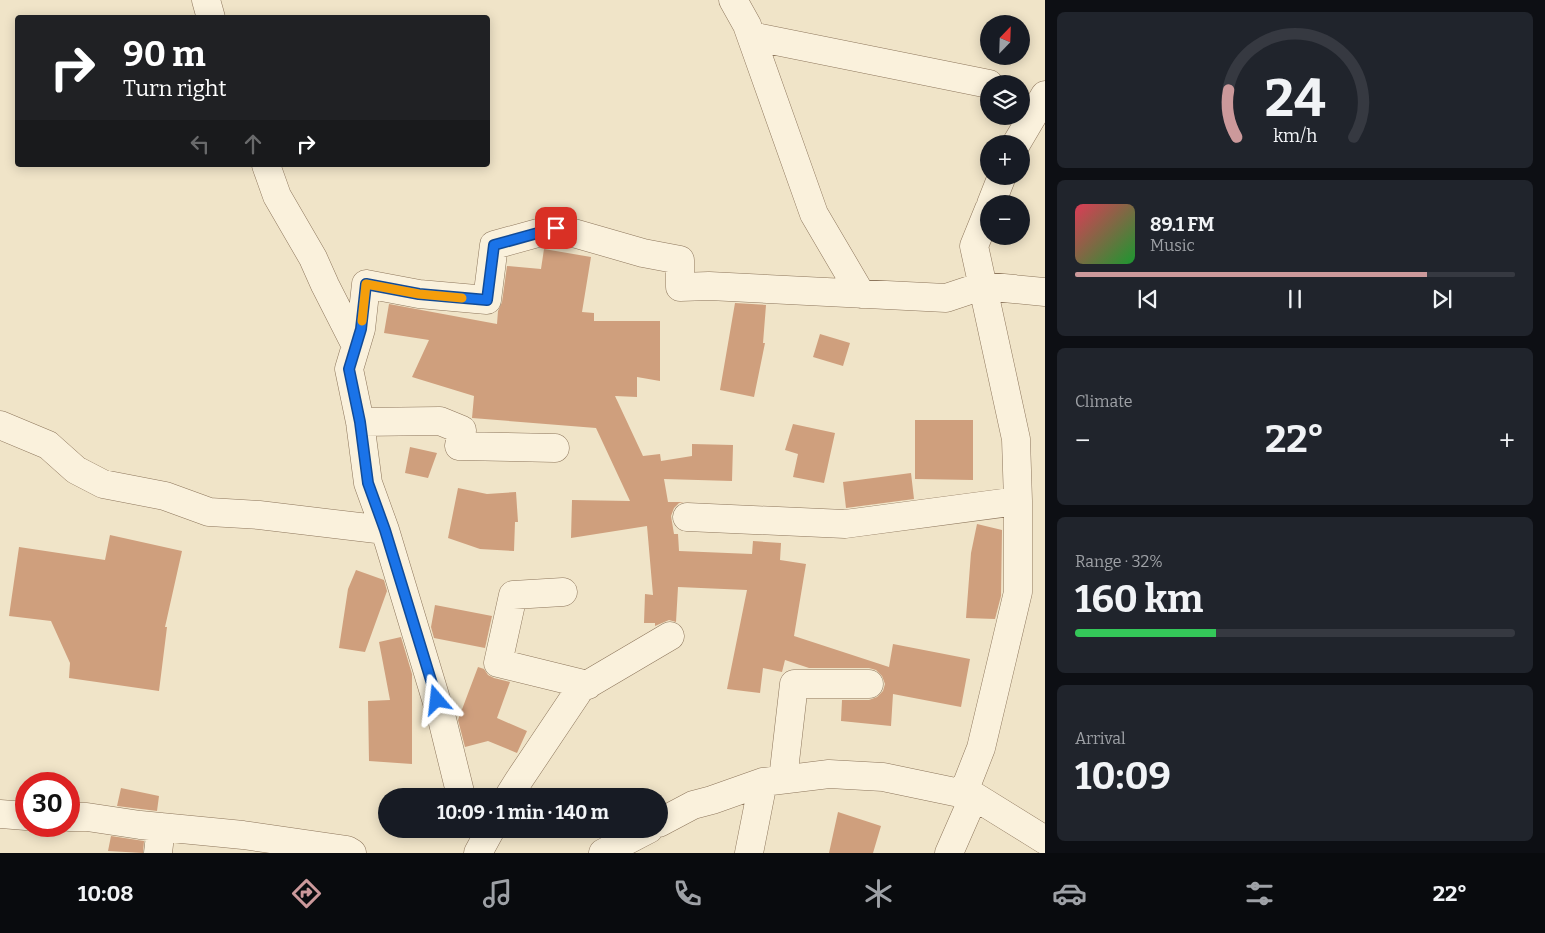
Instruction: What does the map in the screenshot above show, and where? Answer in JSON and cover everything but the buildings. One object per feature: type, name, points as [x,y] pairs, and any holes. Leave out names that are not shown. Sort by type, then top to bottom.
[{"type":"street","points":[[206,0],[210,15]]},
{"type":"street","points":[[733,0],[748,25],[814,214],[861,294]]},
{"type":"street","points":[[751,36],[980,82]]},
{"type":"street","points":[[1021,135],[1045,95],[1030,92]]},
{"type":"street","points":[[267,167],[277,196],[313,258],[356,346]]},
{"type":"street","points":[[459,788],[442,719],[385,530],[368,483],[360,422],[349,369],[361,329],[366,284],[419,294],[487,300],[494,245],[556,228],[643,253],[680,260],[680,287],[709,286],[946,298],[982,286],[1045,292]]},
{"type":"street","points":[[949,853],[981,748],[1018,592],[1016,439],[974,246],[980,231]]},
{"type":"street","points":[[360,422],[440,421],[462,430],[459,446],[555,448]]},
{"type":"street","points":[[0,425],[48,445],[76,470],[103,484],[165,496],[209,512],[259,515],[385,530]]},
{"type":"street","points":[[687,517],[845,524],[1018,501]]},
{"type":"street","points":[[563,592],[513,594],[498,663],[588,684]]},
{"type":"street","points":[[514,788],[580,689],[670,636]]},
{"type":"street","points":[[749,853],[773,780],[794,684],[869,684]]},
{"type":"street","points":[[668,818],[693,805],[773,780],[830,774],[883,777],[968,795],[1045,840]]},
{"type":"street","points":[[0,814],[15,815]]},
{"type":"street","points":[[80,818],[87,818],[159,840],[243,835],[347,850],[352,853]]},
{"type":"street","points":[[471,838],[476,853]]},
{"type":"street","points":[[476,853],[485,838]]},
{"type":"street","points":[[603,853],[631,838]]},
{"type":"slow traffic","points":[[362,321],[366,284],[419,294],[462,298]]},
{"type":"route","points":[[437,700],[385,530],[368,483],[360,422],[349,369],[361,329],[366,284],[419,294],[487,300],[494,245],[556,228]]}]
